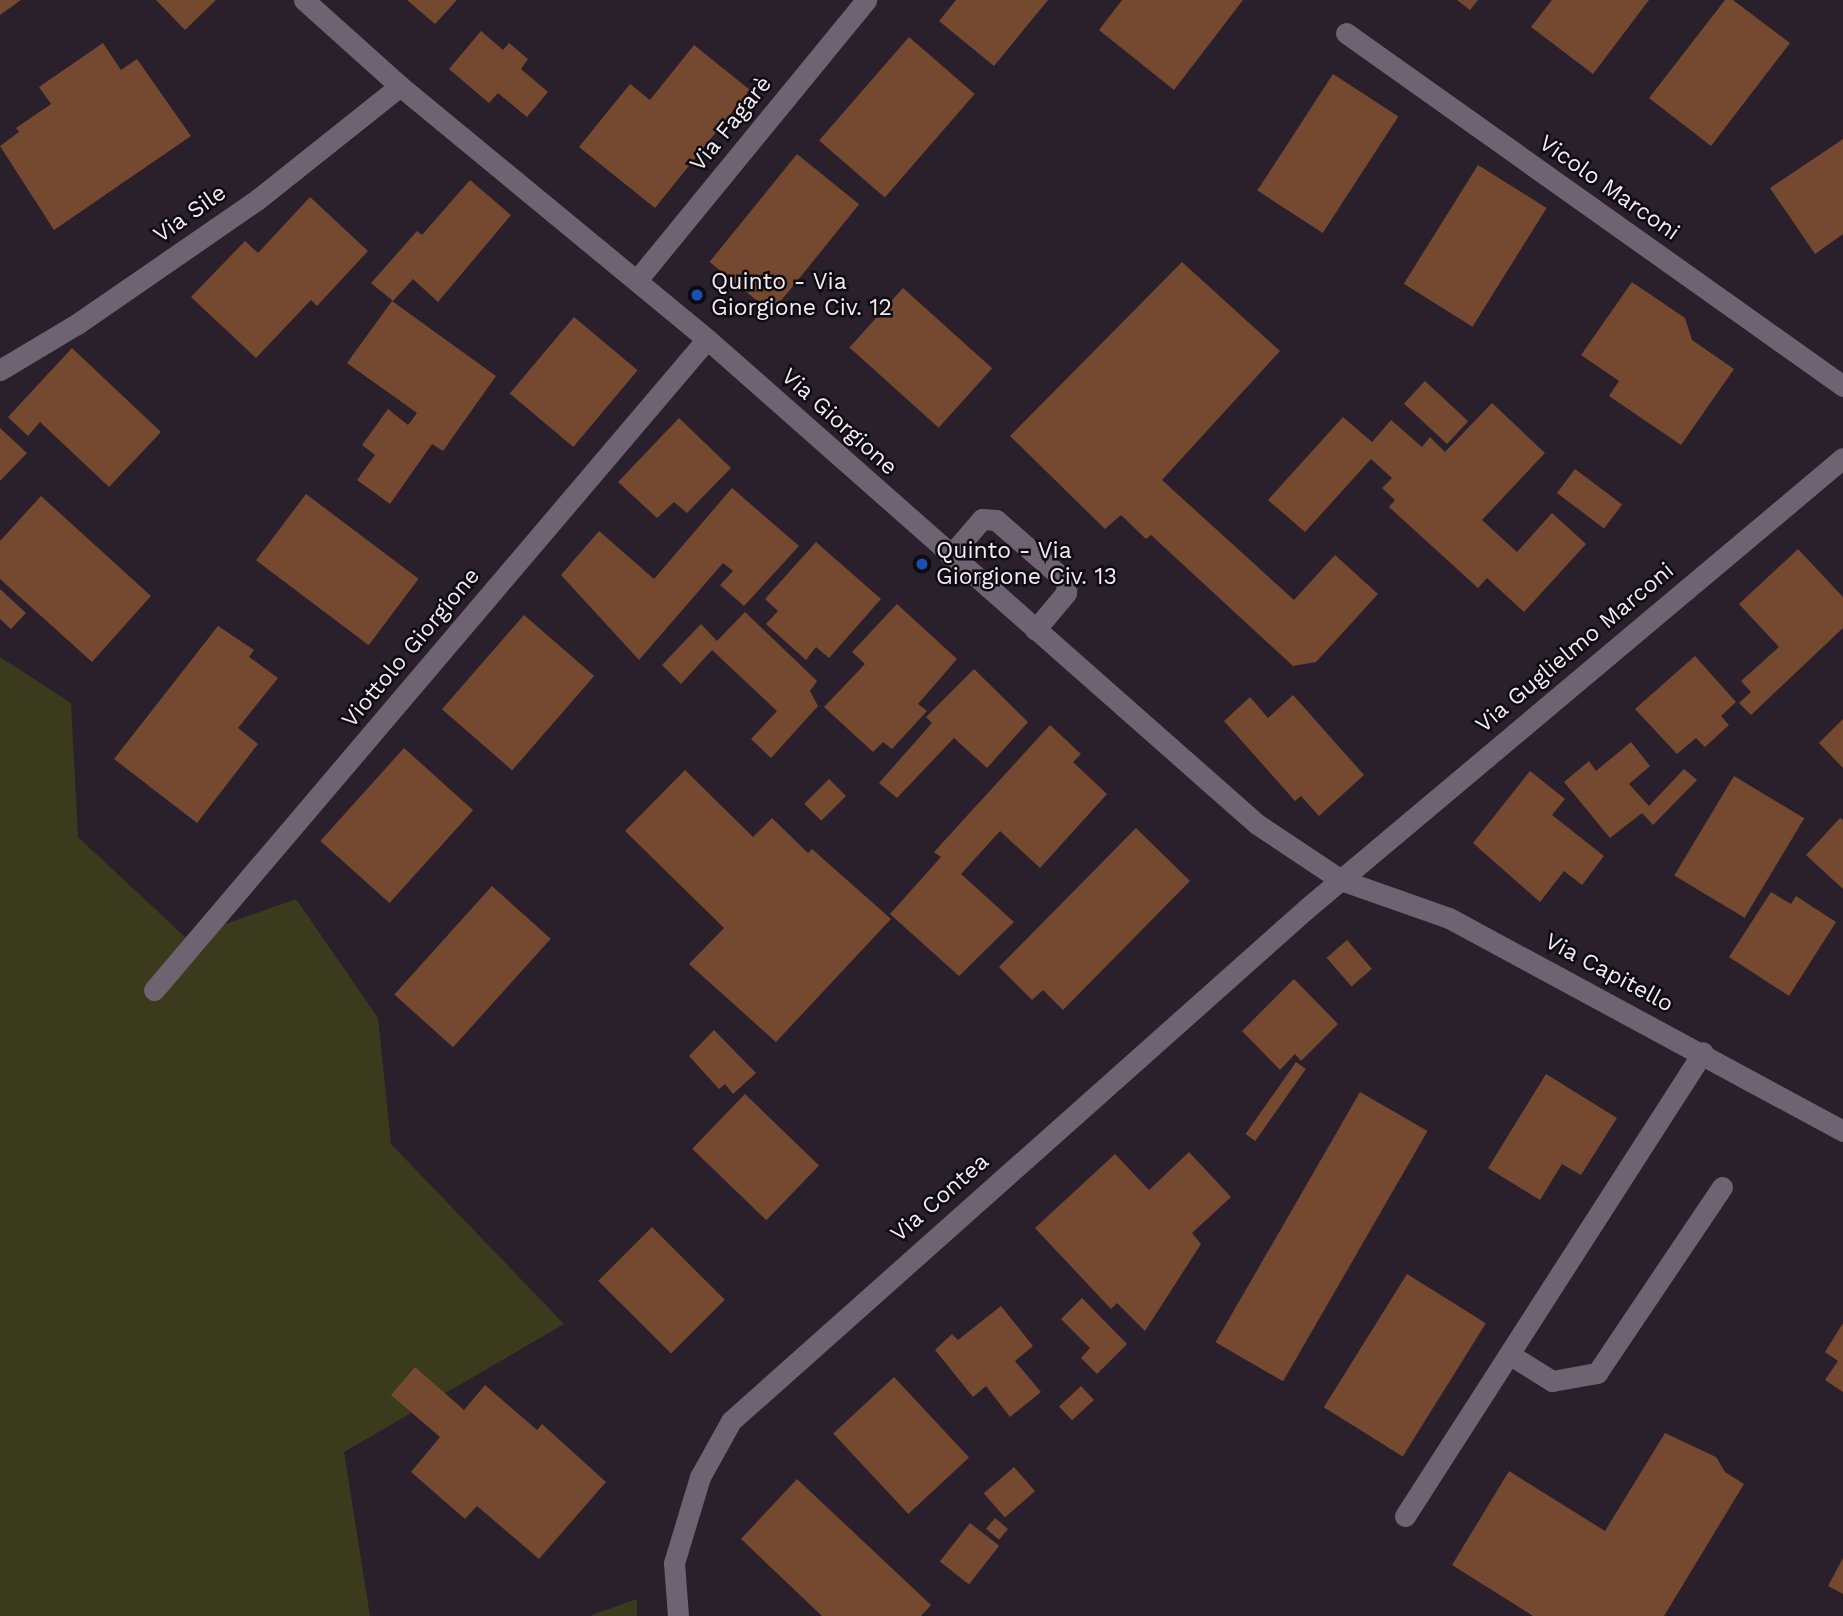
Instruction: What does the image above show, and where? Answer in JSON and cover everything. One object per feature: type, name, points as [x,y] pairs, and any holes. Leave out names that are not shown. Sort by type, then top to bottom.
[{"type":"street","name":"Via Giorgione","points":[[304,0],[400,86],[707,340],[1257,824],[1341,880]]},
{"type":"street","name":"Via Fagarè","points":[[637,280],[866,0]]},
{"type":"street","name":"Vicolo Marconi","points":[[1346,33],[1843,386]]},
{"type":"street","name":"Via Sile","points":[[0,370],[77,324],[258,199],[400,86]]},
{"type":"street","name":"Viottolo Giorgione","points":[[155,990],[707,340]]},
{"type":"street","name":"Via Guglielmo Marconi","points":[[1341,880],[1843,458]]},
{"type":"street","points":[[950,556],[982,519],[988,517],[1006,529],[1067,582],[1066,593],[1035,630]]},
{"type":"street","name":"Via Capitello","points":[[1341,880],[1449,918],[1703,1052],[1843,1131]]},
{"type":"street","name":"Via Contea","points":[[678,1616],[674,1563],[700,1477],[731,1421],[1341,880]]},
{"type":"street","points":[[1405,1516],[1703,1052]]},
{"type":"street","points":[[1509,1354],[1552,1381],[1597,1373],[1721,1187]]},
{"type":"green space","points":[[0,657],[71,703],[78,837],[186,938],[296,899],[378,1018],[391,1144],[564,1324],[344,1452],[370,1616],[0,1616]]},
{"type":"green space","points":[[637,1599],[637,1616],[589,1616]]},
{"type":"building","points":[[0,0],[21,0],[0,15]]},
{"type":"building","points":[[156,0],[216,0],[185,30]]},
{"type":"building","points":[[407,0],[457,0],[435,24]]},
{"type":"building","points":[[956,0],[1048,0],[994,66],[939,21]]},
{"type":"building","points":[[1122,0],[1243,0],[1174,90],[1099,30]]},
{"type":"building","points":[[1457,0],[1478,0],[1470,10]]},
{"type":"building","points":[[1552,0],[1649,0],[1593,74],[1531,27]]},
{"type":"building","points":[[1725,0],[1733,0],[1790,43],[1711,146],[1649,98]]},
{"type":"building","points":[[481,31],[503,50],[509,43],[528,59],[521,69],[548,92],[527,117],[498,93],[489,103],[449,69]]},
{"type":"building","points":[[909,37],[975,94],[885,197],[819,140]]},
{"type":"building","points":[[103,43],[121,70],[137,59],[191,136],[54,230],[0,146],[19,132],[16,128],[51,104],[39,87]]},
{"type":"building","points":[[694,45],[750,90],[655,208],[579,147],[630,84],[650,100]]},
{"type":"building","points":[[1333,74],[1398,116],[1323,233],[1257,191]]},
{"type":"building","points":[[1843,139],[1843,234],[1815,254],[1770,188]]},
{"type":"building","points":[[797,154],[859,204],[772,312],[710,262]]},
{"type":"building","points":[[1478,165],[1547,208],[1473,327],[1404,284]]},
{"type":"building","points":[[470,180],[511,215],[438,302],[413,279],[393,301],[371,283],[417,231],[422,235]]},
{"type":"building","points":[[310,197],[368,251],[317,306],[311,300],[256,358],[191,297],[245,241],[258,253]]},
{"type":"building","points":[[1182,262],[1280,351],[1162,480],[1294,600],[1335,555],[1378,594],[1316,662],[1293,666],[1151,535],[1146,539],[1121,515],[1105,529],[1010,436]]},
{"type":"building","points":[[1632,282],[1685,318],[1692,340],[1734,369],[1681,445],[1609,396],[1619,381],[1581,355]]},
{"type":"building","points":[[903,288],[992,368],[939,428],[849,347]]},
{"type":"building","points":[[392,301],[496,376],[443,451],[432,444],[390,504],[357,480],[375,455],[362,445],[388,409],[408,425],[417,413],[347,363]]},
{"type":"building","points":[[574,317],[638,370],[573,447],[510,394]]},
{"type":"building","points":[[72,348],[161,432],[109,487],[40,422],[28,436],[8,417]]},
{"type":"building","points":[[1425,381],[1468,421],[1447,444],[1404,404]]},
{"type":"building","points":[[1492,403],[1545,453],[1482,520],[1517,552],[1552,513],[1586,544],[1524,612],[1487,578],[1478,588],[1389,507],[1395,500],[1382,488],[1392,478],[1371,459],[1305,532],[1268,500],[1343,417],[1372,442],[1391,420],[1422,447],[1430,437],[1445,452]]},
{"type":"building","points":[[679,418],[731,468],[687,513],[674,502],[657,518],[618,482]]},
{"type":"building","points":[[0,428],[27,453],[0,481]]},
{"type":"building","points":[[1575,469],[1622,505],[1604,528],[1557,493]]},
{"type":"building","points":[[732,488],[799,546],[744,606],[720,585],[733,571],[723,563],[639,660],[561,575],[599,531],[654,579]]},
{"type":"building","points":[[306,494],[419,579],[369,645],[256,560]]},
{"type":"building","points":[[41,496],[151,596],[92,662],[0,579],[0,541]]},
{"type":"building","points":[[816,542],[881,599],[829,658],[816,647],[806,660],[766,624],[778,611],[765,599]]},
{"type":"building","points":[[1798,549],[1843,597],[1843,628],[1751,715],[1739,703],[1751,692],[1741,681],[1779,647],[1739,604]]},
{"type":"building","points":[[0,589],[26,613],[11,629],[0,619]]},
{"type":"building","points":[[897,604],[957,659],[918,704],[927,711],[892,749],[883,742],[873,752],[824,707],[865,664],[852,652]]},
{"type":"building","points":[[745,612],[817,681],[810,691],[818,706],[771,758],[751,739],[777,711],[712,650],[681,684],[662,665],[701,624],[717,641]]},
{"type":"building","points":[[524,615],[594,676],[512,770],[442,709]]},
{"type":"building","points":[[218,626],[254,650],[249,657],[278,678],[238,728],[258,744],[197,823],[114,759]]},
{"type":"building","points":[[1695,656],[1736,702],[1721,716],[1729,725],[1705,747],[1696,738],[1677,754],[1635,709]]},
{"type":"building","points":[[974,669],[1028,722],[987,768],[954,738],[897,798],[879,783],[932,723],[926,717]]},
{"type":"building","points":[[1293,695],[1364,775],[1319,816],[1301,796],[1295,801],[1224,721],[1250,697],[1268,718]]},
{"type":"building","points":[[1843,719],[1843,768],[1819,743]]},
{"type":"building","points":[[1050,725],[1081,754],[1073,762],[1107,794],[1040,868],[1000,831],[961,874],[1014,922],[959,976],[890,914],[941,857],[934,852]]},
{"type":"building","points":[[1631,742],[1650,766],[1629,784],[1649,806],[1684,769],[1697,780],[1653,825],[1642,813],[1610,838],[1564,782],[1589,761],[1596,771]]},
{"type":"building","points":[[404,748],[473,810],[389,903],[320,841]]},
{"type":"building","points":[[685,770],[753,837],[772,818],[808,853],[812,849],[891,919],[776,1042],[689,964],[724,928],[625,831]]},
{"type":"building","points":[[1530,771],[1565,799],[1552,815],[1604,856],[1582,885],[1564,871],[1540,902],[1473,843]]},
{"type":"building","points":[[1734,776],[1804,818],[1745,918],[1674,875]]},
{"type":"building","points":[[829,779],[846,796],[821,821],[804,804]]},
{"type":"building","points":[[1840,818],[1843,820],[1843,889],[1806,855]]},
{"type":"building","points":[[1136,828],[1190,881],[1063,1010],[1043,990],[1032,1000],[999,967]]},
{"type":"building","points":[[492,886],[551,939],[453,1047],[394,994]]},
{"type":"building","points":[[1771,892],[1791,904],[1796,896],[1836,922],[1789,996],[1729,957]]},
{"type":"building","points":[[1347,940],[1372,969],[1352,986],[1327,958]]},
{"type":"building","points":[[1294,979],[1338,1024],[1301,1061],[1295,1054],[1280,1070],[1242,1031]]},
{"type":"building","points":[[714,1030],[756,1073],[733,1094],[725,1084],[719,1089],[689,1056]]},
{"type":"building","points":[[1296,1062],[1306,1069],[1255,1141],[1246,1134]]},
{"type":"building","points":[[1546,1074],[1617,1118],[1581,1175],[1562,1164],[1540,1200],[1488,1168]]},
{"type":"building","points":[[1360,1092],[1428,1131],[1283,1381],[1216,1342]]},
{"type":"building","points":[[745,1094],[819,1166],[766,1220],[692,1149]]},
{"type":"building","points":[[1189,1152],[1231,1197],[1192,1233],[1201,1244],[1145,1331],[1117,1303],[1111,1309],[1035,1228],[1115,1154],[1149,1190]]},
{"type":"building","points":[[652,1227],[725,1300],[671,1354],[598,1281]]},
{"type":"building","points":[[1407,1274],[1486,1323],[1403,1456],[1324,1407]]},
{"type":"building","points":[[1082,1298],[1127,1344],[1097,1374],[1081,1358],[1090,1348],[1061,1319]]},
{"type":"building","points":[[1001,1306],[1033,1346],[1015,1361],[1041,1392],[1010,1417],[986,1386],[973,1397],[935,1350],[952,1334],[958,1340]]},
{"type":"building","points":[[1843,1323],[1843,1392],[1825,1380],[1838,1361],[1825,1352]]},
{"type":"building","points":[[415,1367],[464,1410],[485,1385],[537,1430],[542,1424],[606,1482],[539,1559],[477,1506],[465,1519],[411,1472],[440,1437],[391,1395]]},
{"type":"building","points":[[894,1377],[969,1457],[908,1514],[833,1434]]},
{"type":"building","points":[[1081,1386],[1094,1400],[1072,1420],[1059,1406]]},
{"type":"building","points":[[1665,1433],[1716,1457],[1725,1472],[1744,1484],[1664,1616],[1533,1616],[1452,1565],[1509,1471],[1605,1531]]},
{"type":"building","points":[[1014,1467],[1035,1491],[1005,1517],[984,1493]]},
{"type":"building","points":[[797,1479],[931,1605],[921,1616],[822,1616],[741,1539]]},
{"type":"building","points":[[995,1518],[1008,1529],[999,1540],[986,1529]]},
{"type":"building","points":[[970,1523],[999,1546],[969,1584],[940,1562]]},
{"type":"building","points":[[1843,1558],[1843,1594],[1828,1586]]},
{"type":"place","name":"Quinto - Via Giorgione Civ. 12","points":[[697,295]]},
{"type":"place","name":"Quinto - Via Giorgione Civ. 13","points":[[922,564]]}]
